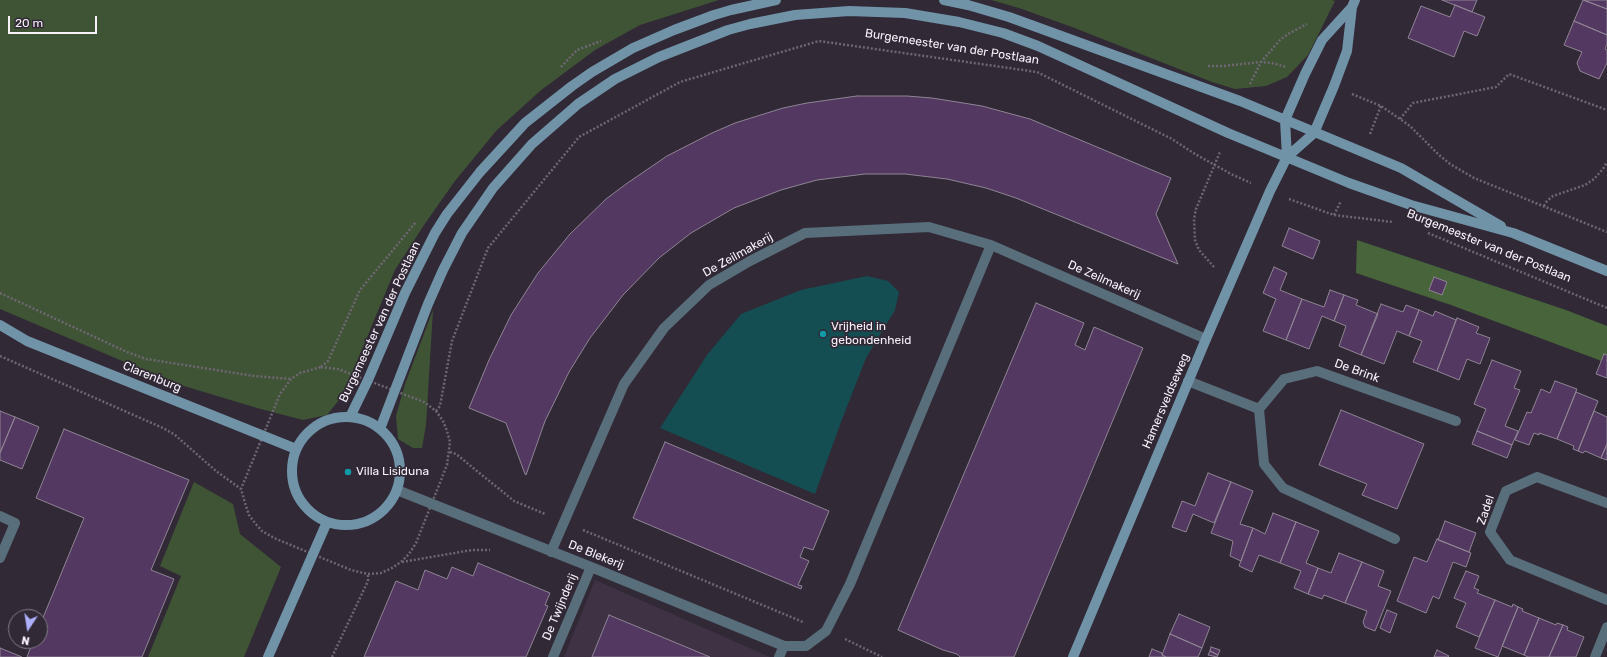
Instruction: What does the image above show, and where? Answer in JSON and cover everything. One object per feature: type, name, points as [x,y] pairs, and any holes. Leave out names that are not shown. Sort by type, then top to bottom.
[{"type":"street","name":"Burgemeester van der Postlaan","points":[[350,416],[368,380],[408,287],[447,214],[480,172],[525,123],[544,107],[587,76],[633,48],[674,30],[714,15],[776,0]]},
{"type":"street","name":"Burgemeester van der Postlaan","points":[[944,0],[968,5],[1009,17],[1240,101],[1401,168],[1513,233]]},
{"type":"street","name":"Hamersveldseweg","points":[[1287,157],[1285,120],[1305,74],[1322,40],[1354,3]]},
{"type":"street","name":"Hamersveldseweg","points":[[1073,657],[1188,381],[1270,191],[1287,157],[1314,133],[1348,51],[1354,3]]},
{"type":"street","name":"Burgemeester van der Postlaan","points":[[380,429],[428,304],[462,233],[477,210],[511,166],[556,121],[615,79],[658,57],[728,30],[795,15],[849,11],[905,13],[959,22],[1003,33],[1038,46],[1228,133],[1380,195],[1513,233],[1607,271]]},
{"type":"street","name":"De Zeilmakerij","points":[[551,552],[624,384],[664,328],[709,285],[750,261],[805,234],[929,227],[991,245],[1206,339]]},
{"type":"street","name":"De Blekerij","points":[[397,490],[784,646],[806,646],[826,631],[850,584],[991,245]]},
{"type":"street","name":"Clarenburg","points":[[0,325],[27,341],[296,449]]},
{"type":"street","name":"De Brink","points":[[1259,409],[1284,379],[1317,371],[1456,421]]},
{"type":"street","points":[[1188,381],[1259,409],[1264,464],[1283,488],[1395,539]]},
{"type":"street","points":[[350,416],[380,429],[391,442],[398,457],[400,474],[397,490],[386,508],[368,520],[348,525],[327,522],[309,510],[296,492],[291,471],[296,449],[309,431],[328,419],[350,416]]},
{"type":"street","name":"Zadel","points":[[1607,503],[1537,476],[1506,491],[1490,532],[1510,560],[1607,600]]},
{"type":"street","points":[[0,516],[15,523],[0,558]]},
{"type":"street","points":[[268,657],[327,522]]},
{"type":"street","name":"De Twijnderij","points":[[553,657],[591,567]]},
{"type":"street","points":[[1595,657],[1607,626]]},
{"type":"street","points":[[779,657],[784,646]]},
{"type":"path","name":"Burgemeester van der Postlaan","points":[[436,411],[440,406],[452,341],[488,248],[579,137],[680,82],[819,40],[1037,72],[1172,139],[1231,174],[1303,205],[1334,215],[1398,223]]},
{"type":"path","points":[[1208,66],[1215,67],[1240,65],[1253,62],[1272,63],[1305,74]]},
{"type":"path","points":[[1400,119],[1413,103],[1496,87],[1509,74],[1607,110]]},
{"type":"path","points":[[1334,86],[1381,106],[1410,126],[1439,155],[1474,178],[1607,232]]},
{"type":"path","points":[[1544,206],[1553,196],[1585,185],[1594,179],[1607,162]]},
{"type":"path","name":"Burgemeester van der Postlaan","points":[[1427,232],[1607,308]]},
{"type":"path","name":"Clarenburg","points":[[0,293],[127,352],[146,359],[247,375],[291,379]]},
{"type":"path","points":[[0,356],[163,428],[175,435],[216,472],[241,489]]},
{"type":"path","points":[[450,452],[456,454],[514,501],[826,631],[882,657]]},
{"type":"path","points":[[401,562],[472,550],[496,551]]},
{"type":"path","points":[[332,657],[368,581],[368,574]]},
{"type":"shaded area","points":[[0,0],[719,0],[640,25],[595,50],[540,91],[496,131],[455,181],[395,270],[343,395],[327,415],[303,420],[174,383],[0,309]]},
{"type":"shaded area","points":[[991,0],[1335,1],[1308,55],[1287,77],[1266,86],[1235,89],[1212,82],[1072,27],[1019,8]]},
{"type":"shaded area","points":[[1357,240],[1566,310],[1607,326],[1607,363],[1451,305],[1356,273]]},
{"type":"shaded area","points":[[867,276],[888,281],[899,292],[895,310],[866,358],[815,494],[660,428],[707,355],[741,314],[801,290]]},
{"type":"shaded area","points":[[433,310],[426,425],[422,448],[413,448],[398,439],[396,416],[405,384]]},
{"type":"shaded area","points":[[194,482],[233,504],[240,534],[281,567],[244,657],[148,657],[181,576],[160,566]]},
{"type":"shaded area","points":[[595,580],[770,657],[564,657]]},
{"type":"building","points":[[1442,0],[1477,0],[1472,12]]},
{"type":"building","points":[[1583,0],[1607,9],[1607,35],[1574,21]]},
{"type":"building","points":[[1584,0],[1607,0],[1607,9]]},
{"type":"building","points":[[1455,5],[1485,17],[1477,36],[1464,31],[1454,57],[1408,38],[1421,6],[1450,17]]},
{"type":"building","points":[[1574,21],[1607,35],[1607,44],[1605,49],[1607,50],[1607,63],[1599,79],[1580,71],[1577,63],[1582,52],[1564,45]]},
{"type":"building","points":[[857,96],[907,96],[932,98],[982,106],[1030,119],[1171,178],[1156,214],[1178,264],[1016,198],[986,188],[947,179],[905,174],[865,174],[817,180],[781,190],[734,208],[691,233],[659,258],[623,295],[590,338],[569,372],[545,421],[526,475],[506,423],[469,408],[489,360],[511,315],[538,273],[570,234],[606,199],[626,184],[667,156],[712,133],[735,123],[783,108]]},
{"type":"building","points":[[1289,228],[1320,241],[1313,259],[1282,246]]},
{"type":"building","points":[[1274,267],[1287,273],[1280,290],[1302,299],[1286,340],[1263,331],[1276,299],[1263,293]]},
{"type":"building","points":[[1434,277],[1447,282],[1442,295],[1429,290]]},
{"type":"building","points":[[1330,290],[1344,295],[1334,321],[1322,316],[1309,349],[1286,340],[1302,299],[1324,307]]},
{"type":"building","points":[[1344,295],[1358,300],[1356,305],[1378,314],[1361,355],[1339,346],[1346,326],[1334,321]]},
{"type":"building","points":[[1036,303],[1084,323],[1075,345],[1085,350],[1094,327],[1143,348],[1014,657],[960,657],[957,654],[943,650],[898,630]]},
{"type":"building","points":[[1381,304],[1403,312],[1406,305],[1419,310],[1409,336],[1397,331],[1384,364],[1361,355]]},
{"type":"building","points":[[1419,310],[1433,316],[1435,311],[1456,320],[1437,371],[1413,362],[1422,341],[1409,336]]},
{"type":"building","points":[[1457,318],[1479,327],[1476,333],[1490,338],[1480,364],[1467,359],[1459,380],[1437,371]]},
{"type":"building","points":[[1604,354],[1607,355],[1607,378],[1596,374]]},
{"type":"building","points":[[1492,360],[1521,371],[1514,388],[1520,390],[1505,426],[1518,431],[1512,445],[1477,431],[1486,409],[1474,404]]},
{"type":"building","points":[[1555,381],[1577,389],[1557,439],[1539,433],[1539,435],[1534,433],[1529,445],[1515,440],[1527,412],[1531,413],[1541,389],[1550,393]]},
{"type":"building","points":[[1576,392],[1598,401],[1578,451],[1573,449],[1574,446],[1557,439]]},
{"type":"building","points":[[1341,410],[1424,444],[1397,509],[1362,495],[1367,484],[1319,465]]},
{"type":"building","points":[[0,411],[15,417],[0,453]]},
{"type":"building","points":[[1594,411],[1607,417],[1607,444],[1601,458],[1585,451],[1583,453],[1578,451]]},
{"type":"building","points":[[15,417],[39,427],[22,469],[0,460],[0,453]]},
{"type":"building","points":[[64,429],[189,480],[151,570],[174,579],[142,657],[27,657],[30,649],[48,649],[48,609],[47,609],[84,518],[36,498]]},
{"type":"building","points":[[1477,431],[1512,445],[1507,458],[1472,444]]},
{"type":"building","points":[[665,442],[829,511],[813,550],[804,547],[800,557],[809,561],[798,585],[802,586],[801,589],[633,518]]},
{"type":"building","points":[[1607,444],[1607,460],[1601,458]]},
{"type":"building","points":[[1208,473],[1231,482],[1214,523],[1193,514],[1186,532],[1172,527],[1182,501],[1195,506]]},
{"type":"building","points":[[1231,482],[1253,491],[1240,524],[1253,528],[1241,561],[1230,556],[1233,541],[1211,533]]},
{"type":"building","points":[[1273,513],[1296,522],[1280,563],[1259,555],[1252,572],[1239,566],[1253,528],[1265,534]]},
{"type":"building","points":[[1445,521],[1476,533],[1469,552],[1438,540]]},
{"type":"building","points":[[1296,522],[1319,531],[1306,563],[1318,568],[1308,594],[1294,588],[1301,571],[1280,563]]},
{"type":"building","points":[[1437,539],[1471,553],[1466,567],[1453,562],[1439,599],[1433,596],[1426,613],[1397,601],[1414,557],[1427,562]]},
{"type":"building","points":[[1339,553],[1362,562],[1345,603],[1324,595],[1322,599],[1308,594],[1318,568],[1331,573]]},
{"type":"building","points":[[1362,562],[1384,571],[1378,586],[1391,591],[1375,631],[1365,627],[1363,622],[1367,611],[1345,603]]},
{"type":"building","points":[[478,563],[550,593],[545,605],[548,606],[526,657],[364,657],[396,581],[418,590],[425,570],[447,579],[452,567],[473,576]]},
{"type":"building","points":[[1466,571],[1479,576],[1474,588],[1479,590],[1477,593],[1495,600],[1479,637],[1456,627],[1466,603],[1454,598]]},
{"type":"building","points":[[1495,600],[1512,607],[1513,604],[1518,607],[1498,657],[1475,648]]},
{"type":"building","points":[[1518,607],[1523,609],[1522,611],[1539,618],[1524,655],[1502,646]]},
{"type":"building","points":[[1387,610],[1397,614],[1390,633],[1380,628]]},
{"type":"building","points":[[1179,614],[1210,627],[1202,648],[1170,634]]},
{"type":"building","points":[[609,615],[686,647],[710,657],[592,657]]},
{"type":"building","points":[[1539,618],[1556,625],[1557,623],[1563,625],[1549,657],[1528,657],[1524,655]]},
{"type":"building","points":[[1563,625],[1568,627],[1567,630],[1584,637],[1576,657],[1549,657]]},
{"type":"building","points":[[1170,634],[1202,648],[1198,657],[1166,657],[1162,655]]},
{"type":"building","points":[[1211,647],[1220,650],[1218,655],[1210,651]]},
{"type":"building","points":[[0,648],[22,657],[0,657]]},
{"type":"building","points":[[1152,649],[1162,653],[1162,655],[1166,657],[1149,657]]},
{"type":"building","points":[[1437,650],[1449,656],[1434,657]]},
{"type":"building","points":[[1210,651],[1218,655],[1217,657],[1208,655]]},
{"type":"place","name":"Vrijheid in gebondenheid","points":[[823,334]]},
{"type":"place","name":"Villa Lisiduna","points":[[348,472]]}]
